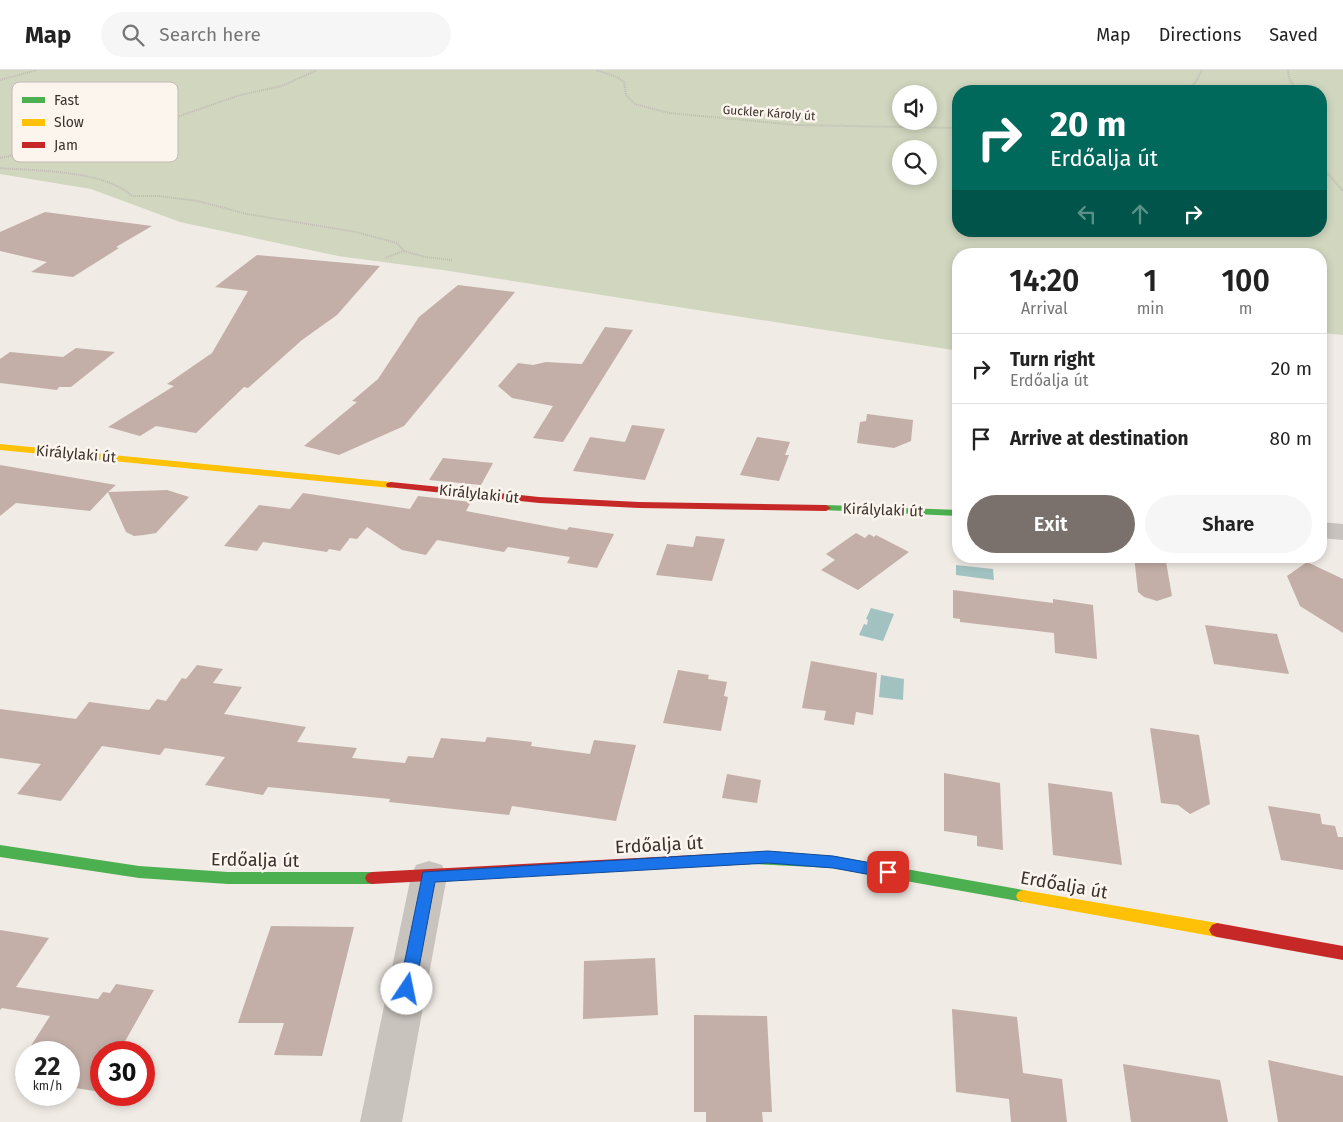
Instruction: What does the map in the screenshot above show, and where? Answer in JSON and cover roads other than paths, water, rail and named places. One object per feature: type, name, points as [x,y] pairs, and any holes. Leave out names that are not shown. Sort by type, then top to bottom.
[{"type":"street","name":"Királylaki út","points":[[0,447],[556,501],[639,505],[786,506],[952,513]]},
{"type":"street","points":[[1327,531],[1343,532]]},
{"type":"street","name":"Erdőalja út","points":[[0,851],[139,872],[338,879],[429,876],[768,857],[833,862],[1343,952]]},
{"type":"street","points":[[381,1122],[429,876]]},
{"type":"water","points":[[956,565],[993,569],[994,580],[956,575]]},
{"type":"water","points":[[871,608],[894,614],[883,641],[859,635],[864,624],[867,625],[868,620],[866,619]]},
{"type":"water","points":[[881,675],[904,679],[903,700],[879,697]]}]
